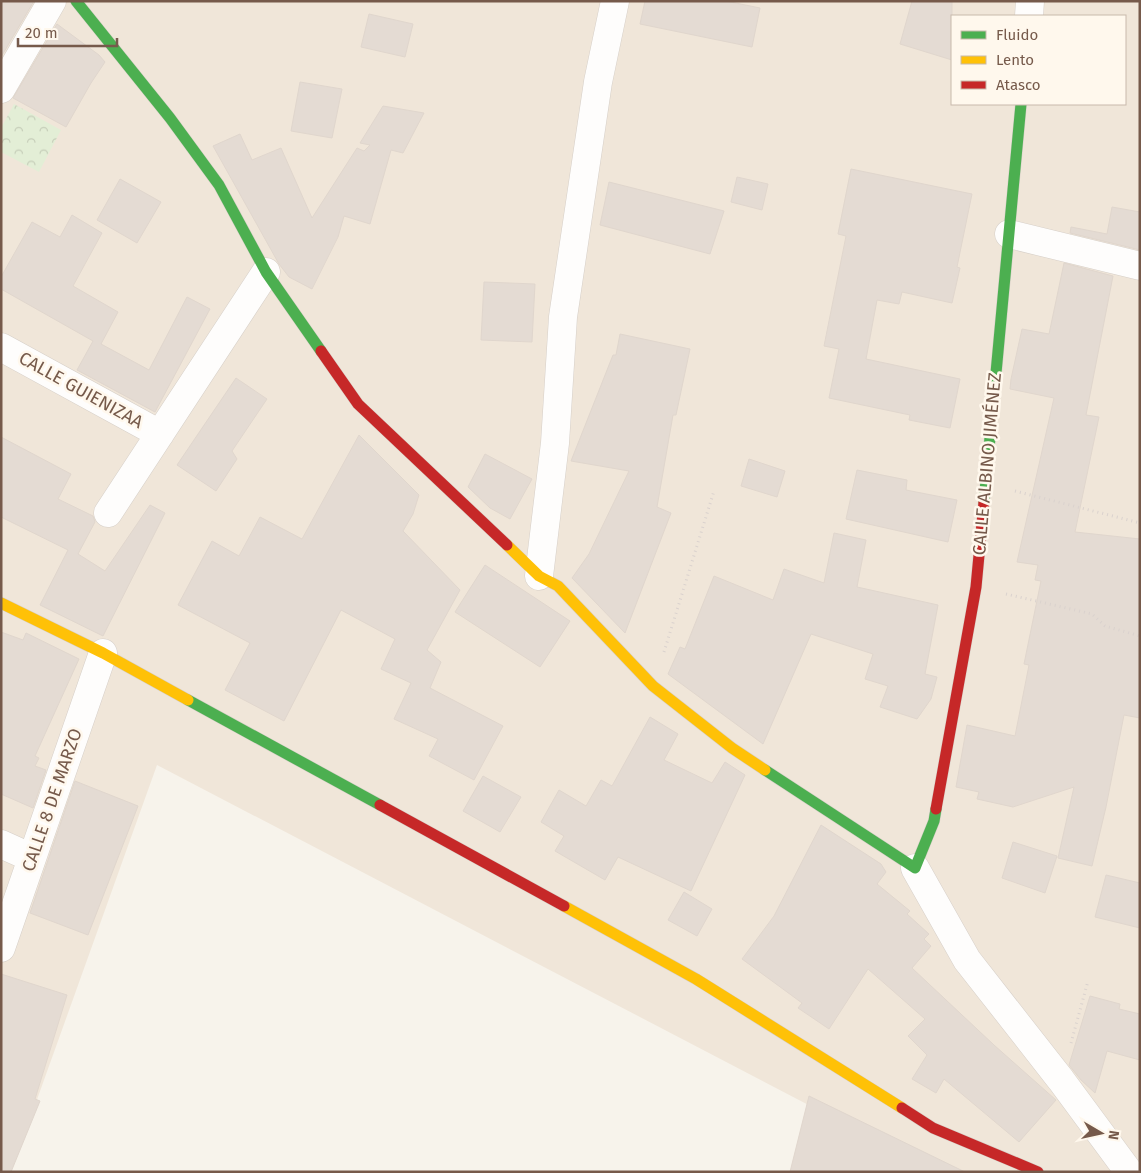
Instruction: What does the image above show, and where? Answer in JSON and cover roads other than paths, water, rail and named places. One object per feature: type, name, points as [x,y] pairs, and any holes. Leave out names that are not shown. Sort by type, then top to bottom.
[{"type":"street","points":[[1,89],[52,1]]},
{"type":"street","points":[[76,1],[170,118],[219,185],[266,272],[358,404],[539,576],[558,586],[653,686],[732,748],[915,868],[966,960],[1061,1080],[1129,1172]]},
{"type":"street","points":[[539,576],[555,443],[563,316],[598,82],[614,1]]},
{"type":"street","points":[[1029,15],[1030,1]]},
{"type":"street","name":"CALLE ALBINO JIMÉNEZ","points":[[915,868],[934,821],[976,588],[1021,105]]},
{"type":"street","points":[[1009,234],[1140,266]]},
{"type":"street","points":[[108,513],[266,272]]},
{"type":"street","name":"CALLE GUIENIZAA","points":[[1,346],[160,434]]},
{"type":"street","points":[[1,603],[103,653],[696,979],[933,1128],[1038,1172]]},
{"type":"street","name":"CALLE 8 DE MARZO","points":[[1,948],[103,653]]},
{"type":"street","points":[[1,844],[32,858]]}]
